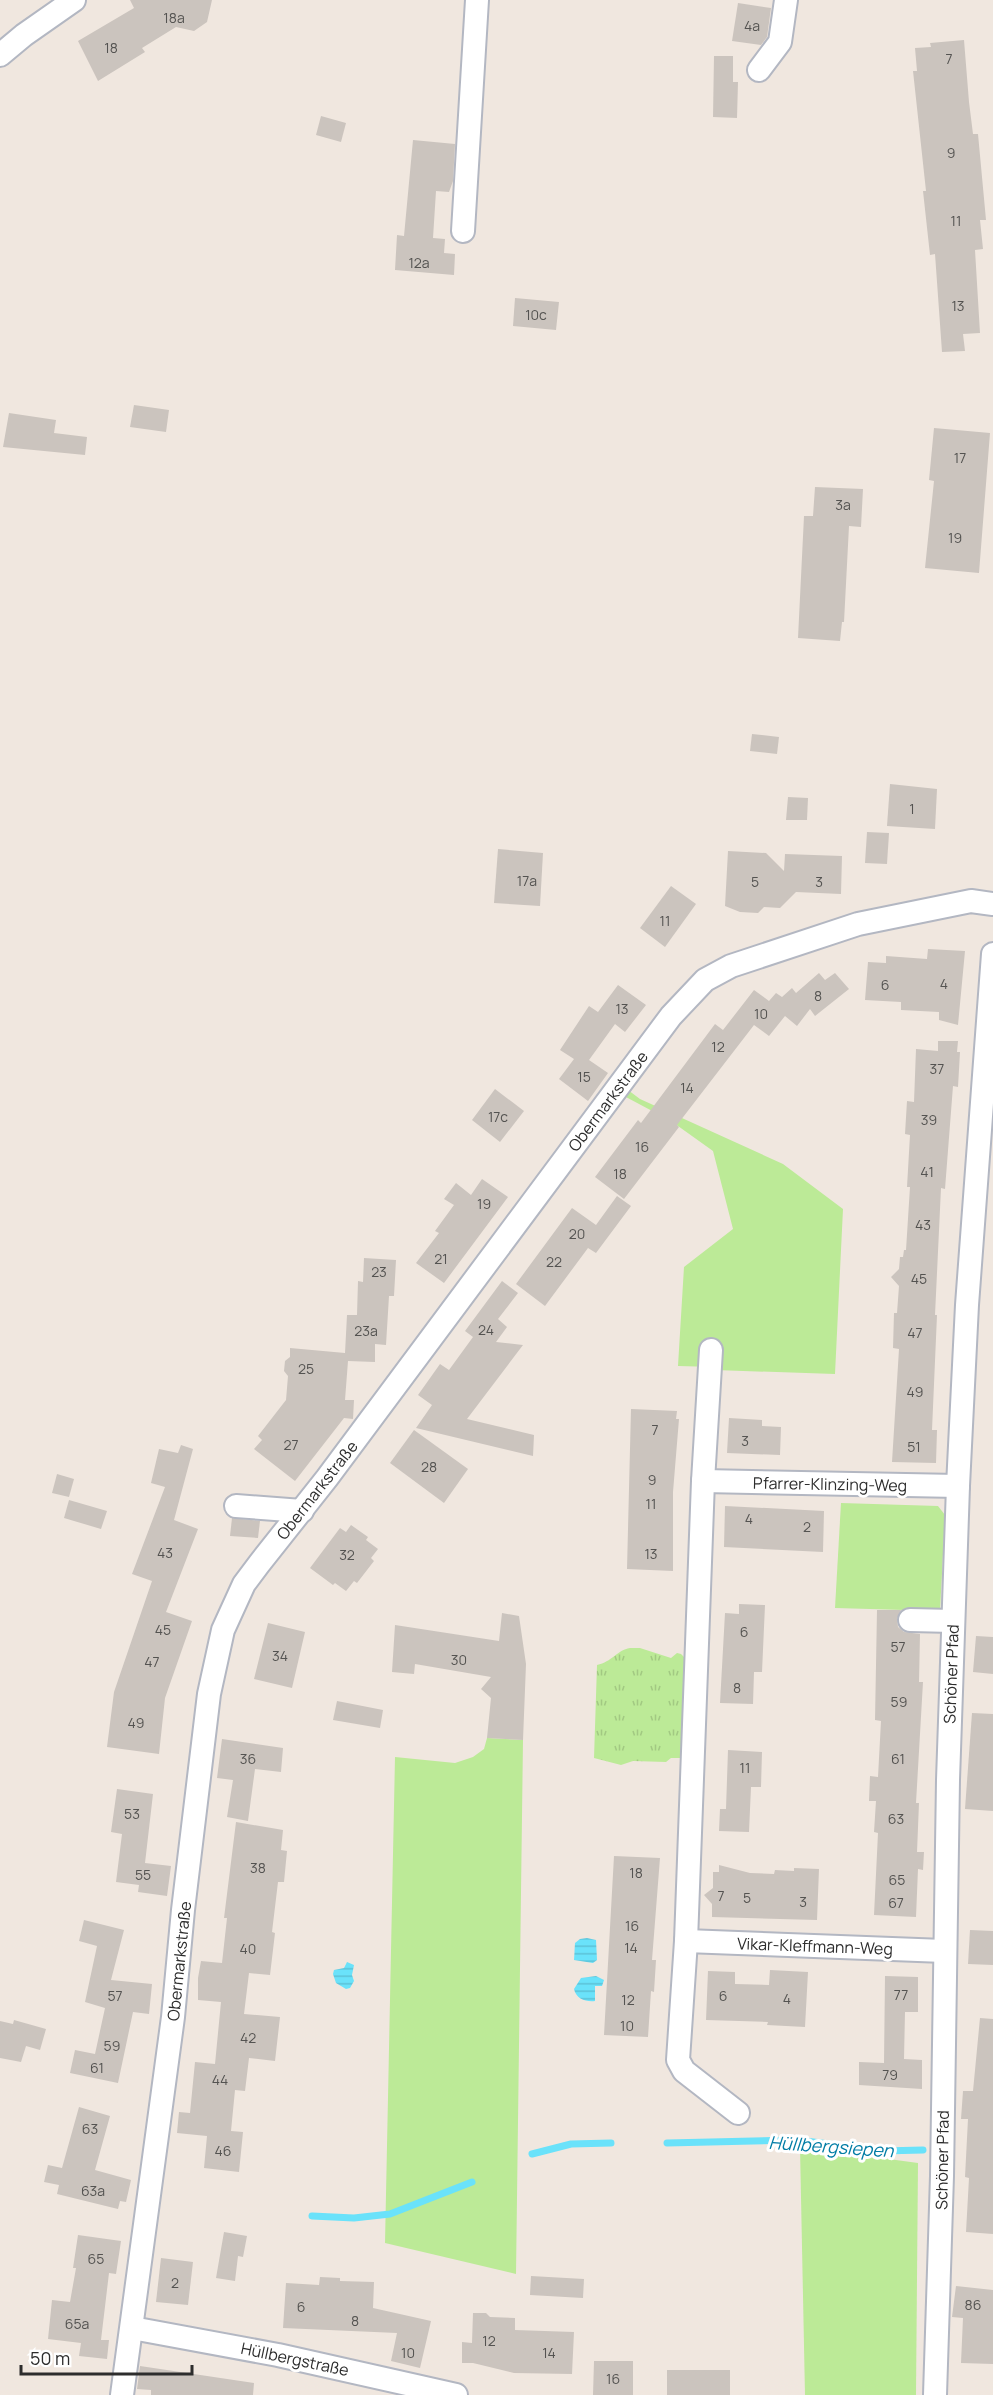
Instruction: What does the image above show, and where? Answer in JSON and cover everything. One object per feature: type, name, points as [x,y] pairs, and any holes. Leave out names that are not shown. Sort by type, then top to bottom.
[{"type":"street","points":[[0,55],[74,0]]},
{"type":"street","points":[[463,231],[477,0]]},
{"type":"street","points":[[759,70],[780,42],[786,0]]},
{"type":"street","name":"Obermarkstraße","points":[[122,2395],[173,2017],[183,1910],[209,1694],[223,1630],[244,1584],[302,1511],[671,1016],[705,980],[731,966],[858,924],[971,901],[993,904]]},
{"type":"street","name":"Schöner Pfad","points":[[935,2395],[942,2176],[944,1951],[958,1486],[967,1305],[993,954]]},
{"type":"street","points":[[711,1350],[703,1481],[686,1941],[678,2060],[680,2066],[738,2113]]},
{"type":"street","name":"Pfarrer-Klinzing-Weg","points":[[703,1481],[958,1486]]},
{"type":"street","points":[[236,1506],[302,1511]]},
{"type":"street","points":[[910,1620],[953,1621]]},
{"type":"street","name":"Vikar-Kleffmann-Weg","points":[[686,1941],[944,1951]]},
{"type":"street","name":"Hüllbergstraße","points":[[132,2328],[279,2355],[456,2395]]},
{"type":"green space","points":[[628,1090],[640,1099],[783,1164],[843,1209],[835,1374],[715,1370],[715,1367],[678,1366],[684,1267],[733,1229],[713,1151],[671,1121],[624,1096]]},
{"type":"green space","points":[[841,1503],[938,1506],[945,1515],[940,1611],[835,1608]]},
{"type":"green space","points":[[630,1648],[640,1648],[671,1658],[677,1653],[685,1658],[684,1673],[691,1673],[688,1758],[671,1758],[666,1762],[633,1761],[621,1765],[594,1758],[597,1665]]},
{"type":"green space","points":[[487,1738],[523,1740],[516,2274],[385,2243],[395,1757],[455,1763],[473,1757],[484,1749]]},
{"type":"green space","points":[[800,2147],[918,2163],[916,2395],[805,2395]]},
{"type":"water","points":[[587,1938],[596,1940],[597,1960],[593,1963],[574,1960],[575,1943]]},
{"type":"water","points":[[347,1962],[354,1965],[352,1975],[354,1981],[350,1988],[346,1989],[336,1983],[333,1974],[334,1970],[344,1968]]},
{"type":"water","points":[[596,1976],[604,1980],[602,1986],[595,1986],[595,2001],[579,1997],[574,1989],[581,1978]]},
{"type":"building","points":[[130,0],[212,0],[207,22],[194,31],[176,27],[142,48],[145,52],[98,81],[78,41],[134,8]]},
{"type":"building","points":[[738,3],[771,8],[767,37],[761,45],[732,41]]},
{"type":"building","points":[[964,40],[969,102],[973,134],[978,134],[986,220],[980,220],[983,249],[975,250],[980,333],[963,334],[965,351],[942,352],[935,254],[930,255],[923,191],[926,191],[913,71],[917,71],[915,48],[931,47],[930,43]]},
{"type":"building","points":[[714,56],[733,56],[733,82],[738,82],[737,118],[713,117]]},
{"type":"building","points":[[321,116],[346,123],[341,142],[316,135]]},
{"type":"building","points":[[413,140],[455,144],[453,181],[449,192],[436,191],[433,238],[445,239],[444,253],[455,254],[454,275],[395,270],[397,235],[404,236]]},
{"type":"building","points":[[515,298],[559,302],[556,330],[513,326]]},
{"type":"building","points":[[134,405],[169,410],[166,432],[130,427]]},
{"type":"building","points":[[9,413],[56,420],[54,433],[87,437],[85,455],[3,447]]},
{"type":"building","points":[[934,428],[990,433],[979,573],[925,568],[934,481],[929,480]]},
{"type":"building","points":[[815,487],[863,489],[861,527],[849,526],[844,622],[842,622],[840,641],[798,638],[804,516],[813,516]]},
{"type":"building","points":[[752,734],[779,737],[777,754],[750,751]]},
{"type":"building","points":[[890,784],[937,789],[935,829],[887,826]]},
{"type":"building","points":[[788,797],[808,798],[807,820],[786,820]]},
{"type":"building","points":[[867,832],[889,833],[887,864],[865,863]]},
{"type":"building","points":[[498,849],[543,853],[540,906],[494,903]]},
{"type":"building","points":[[728,851],[766,853],[784,871],[785,854],[842,856],[841,894],[796,892],[780,908],[764,907],[758,913],[740,912],[725,906]]},
{"type":"building","points":[[671,886],[696,904],[665,947],[640,928]]},
{"type":"building","points":[[928,949],[965,951],[958,1025],[939,1020],[939,1012],[901,1010],[901,1002],[865,1000],[868,962],[886,963],[886,956],[927,959]]},
{"type":"building","points":[[819,973],[825,980],[835,973],[849,989],[815,1016],[810,1009],[797,1026],[785,1016],[769,1036],[754,1025],[677,1125],[679,1127],[624,1199],[595,1177],[638,1120],[641,1123],[715,1024],[723,1030],[754,990],[769,1001],[776,993],[782,997],[792,988],[796,993]]},
{"type":"building","points":[[618,985],[646,1005],[625,1032],[615,1024],[589,1060],[608,1073],[588,1101],[559,1079],[574,1059],[560,1050],[589,1006],[598,1012]]},
{"type":"building","points":[[938,1041],[958,1041],[957,1052],[960,1052],[958,1087],[953,1086],[945,1189],[941,1188],[932,1430],[937,1430],[936,1463],[892,1462],[899,1349],[893,1348],[894,1313],[897,1313],[899,1286],[891,1277],[899,1269],[900,1257],[903,1257],[904,1250],[906,1250],[910,1187],[907,1187],[910,1135],[905,1134],[907,1101],[914,1102],[916,1049],[938,1051]]},
{"type":"building","points":[[495,1089],[524,1111],[500,1142],[472,1120]]},
{"type":"building","points":[[482,1179],[508,1197],[444,1283],[416,1263],[439,1233],[435,1231],[454,1205],[444,1199],[456,1183],[471,1195]]},
{"type":"building","points":[[617,1196],[631,1206],[596,1253],[588,1248],[545,1306],[516,1284],[572,1208],[596,1225]]},
{"type":"building","points":[[364,1258],[396,1260],[394,1296],[389,1296],[386,1345],[375,1344],[375,1362],[348,1361],[345,1400],[354,1400],[353,1419],[344,1418],[295,1481],[254,1449],[262,1440],[258,1436],[286,1400],[288,1376],[284,1371],[285,1361],[290,1357],[290,1348],[345,1353],[347,1315],[357,1315],[358,1281],[363,1282]]},
{"type":"building","points":[[502,1281],[518,1293],[498,1319],[507,1327],[496,1342],[523,1345],[467,1419],[534,1435],[533,1456],[416,1428],[432,1405],[418,1395],[440,1364],[449,1370],[473,1337],[465,1331]]},
{"type":"building","points":[[631,1409],[677,1411],[676,1419],[679,1419],[673,1492],[673,1571],[627,1569]]},
{"type":"building","points":[[729,1418],[762,1420],[762,1426],[781,1427],[780,1455],[727,1453]]},
{"type":"building","points":[[414,1430],[468,1469],[444,1503],[390,1463]]},
{"type":"building","points":[[181,1445],[193,1449],[174,1520],[198,1529],[166,1612],[192,1621],[165,1698],[159,1754],[107,1747],[114,1692],[152,1581],[132,1574],[165,1487],[151,1483],[159,1449],[178,1453]]},
{"type":"building","points":[[57,1474],[74,1479],[69,1497],[52,1493]]},
{"type":"building","points":[[69,1500],[107,1511],[101,1529],[64,1518]]},
{"type":"building","points":[[725,1506],[824,1511],[823,1552],[724,1547]]},
{"type":"building","points":[[232,1518],[260,1521],[258,1538],[230,1536]]},
{"type":"building","points":[[351,1525],[368,1537],[366,1540],[378,1549],[371,1558],[374,1561],[357,1583],[354,1581],[346,1591],[335,1583],[333,1585],[310,1568],[340,1528],[346,1532]]},
{"type":"building","points":[[739,1604],[765,1605],[762,1672],[754,1672],[753,1704],[720,1703],[725,1613],[739,1614]]},
{"type":"building","points":[[877,1610],[901,1610],[897,1619],[898,1627],[904,1632],[920,1634],[919,1682],[923,1682],[916,1803],[919,1803],[917,1852],[924,1852],[923,1870],[918,1869],[916,1917],[874,1915],[878,1833],[874,1832],[876,1801],[869,1801],[870,1776],[878,1777],[881,1721],[875,1720]]},
{"type":"building","points":[[502,1613],[519,1616],[526,1664],[523,1740],[487,1738],[491,1698],[481,1689],[491,1677],[415,1664],[414,1674],[392,1672],[395,1625],[499,1641]]},
{"type":"building","points":[[268,1623],[305,1632],[292,1688],[254,1679]]},
{"type":"building","points":[[976,1636],[993,1637],[993,1674],[973,1672]]},
{"type":"building","points":[[337,1701],[383,1710],[380,1728],[333,1720]]},
{"type":"building","points":[[972,1713],[993,1714],[993,1811],[965,1809]]},
{"type":"building","points":[[222,1739],[283,1748],[281,1772],[255,1769],[248,1821],[227,1817],[233,1780],[217,1778]]},
{"type":"building","points":[[728,1750],[762,1752],[761,1787],[751,1787],[749,1832],[719,1831],[720,1809],[726,1809]]},
{"type":"building","points":[[117,1789],[153,1794],[145,1863],[171,1866],[167,1896],[138,1892],[139,1885],[116,1882],[122,1834],[111,1832]]},
{"type":"building","points":[[236,1822],[283,1830],[281,1850],[287,1851],[284,1882],[278,1882],[270,1975],[249,1973],[244,2014],[280,2017],[275,2061],[249,2058],[245,2091],[235,2090],[231,2131],[243,2132],[239,2172],[204,2168],[207,2136],[177,2133],[179,2112],[190,2113],[195,2062],[215,2064],[221,2002],[198,2000],[198,1978],[201,1961],[222,1963],[227,1918],[224,1918]]},
{"type":"building","points":[[614,1856],[660,1858],[652,1960],[656,1960],[654,1992],[651,1991],[648,2037],[604,2035]]},
{"type":"building","points":[[719,1865],[750,1873],[774,1874],[775,1870],[819,1869],[817,1920],[712,1917],[712,1904],[704,1895],[713,1888],[713,1872],[719,1872]]},
{"type":"building","points":[[84,1920],[124,1930],[111,1980],[152,1984],[149,2014],[133,2012],[118,2083],[70,2073],[75,2050],[95,2054],[105,2008],[85,2002],[97,1946],[79,1941]]},
{"type":"building","points":[[970,1930],[993,1931],[993,1965],[968,1964]]},
{"type":"building","points":[[770,1970],[808,1972],[805,2027],[767,2025],[768,2022],[706,2020],[708,1971],[735,1972],[735,1984],[769,1985]]},
{"type":"building","points":[[885,1976],[918,1977],[918,2012],[905,2012],[904,2059],[922,2060],[922,2089],[859,2085],[859,2062],[884,2063]]},
{"type":"building","points":[[980,2018],[993,2019],[993,2234],[966,2232],[969,2178],[965,2177],[968,2119],[961,2119],[963,2091],[973,2091]]},
{"type":"building","points":[[14,2020],[46,2029],[40,2050],[26,2046],[21,2062],[0,2058],[0,2021],[13,2024]]},
{"type":"building","points":[[79,2107],[110,2116],[95,2170],[131,2180],[126,2202],[120,2201],[118,2209],[57,2194],[59,2185],[44,2182],[48,2165],[62,2168]]},
{"type":"building","points":[[224,2232],[247,2236],[243,2257],[238,2256],[235,2281],[216,2278]]},
{"type":"building","points":[[78,2235],[121,2241],[116,2274],[109,2273],[101,2340],[109,2340],[107,2359],[79,2356],[81,2343],[48,2339],[52,2300],[70,2302],[76,2268],[73,2268]]},
{"type":"building","points":[[161,2258],[193,2262],[188,2305],[156,2302]]},
{"type":"building","points":[[531,2276],[584,2279],[583,2298],[530,2295]]},
{"type":"building","points":[[320,2277],[340,2278],[340,2281],[374,2282],[373,2308],[431,2321],[420,2368],[391,2361],[397,2333],[283,2328],[286,2283],[319,2285]]},
{"type":"building","points":[[956,2286],[993,2290],[993,2364],[961,2363],[963,2318],[952,2317]]},
{"type":"building","points":[[473,2313],[486,2313],[490,2317],[515,2318],[515,2330],[574,2332],[572,2374],[514,2373],[473,2363],[462,2363],[462,2342],[472,2343]]},
{"type":"building","points":[[594,2361],[633,2361],[633,2395],[593,2395]]},
{"type":"building","points":[[140,2366],[254,2383],[253,2395],[151,2395],[151,2390],[137,2389]]},
{"type":"building","points":[[667,2370],[730,2370],[730,2395],[667,2395]]},
{"type":"waterway","name":"Hüllbergsiepen","points":[[667,2143],[798,2140],[882,2151],[923,2150]]},
{"type":"waterway","name":"Hüllbergsiepen","points":[[532,2154],[571,2144],[611,2143]]},
{"type":"waterway","name":"Hüllbergsiepen","points":[[312,2216],[354,2218],[390,2214],[472,2182]]}]
